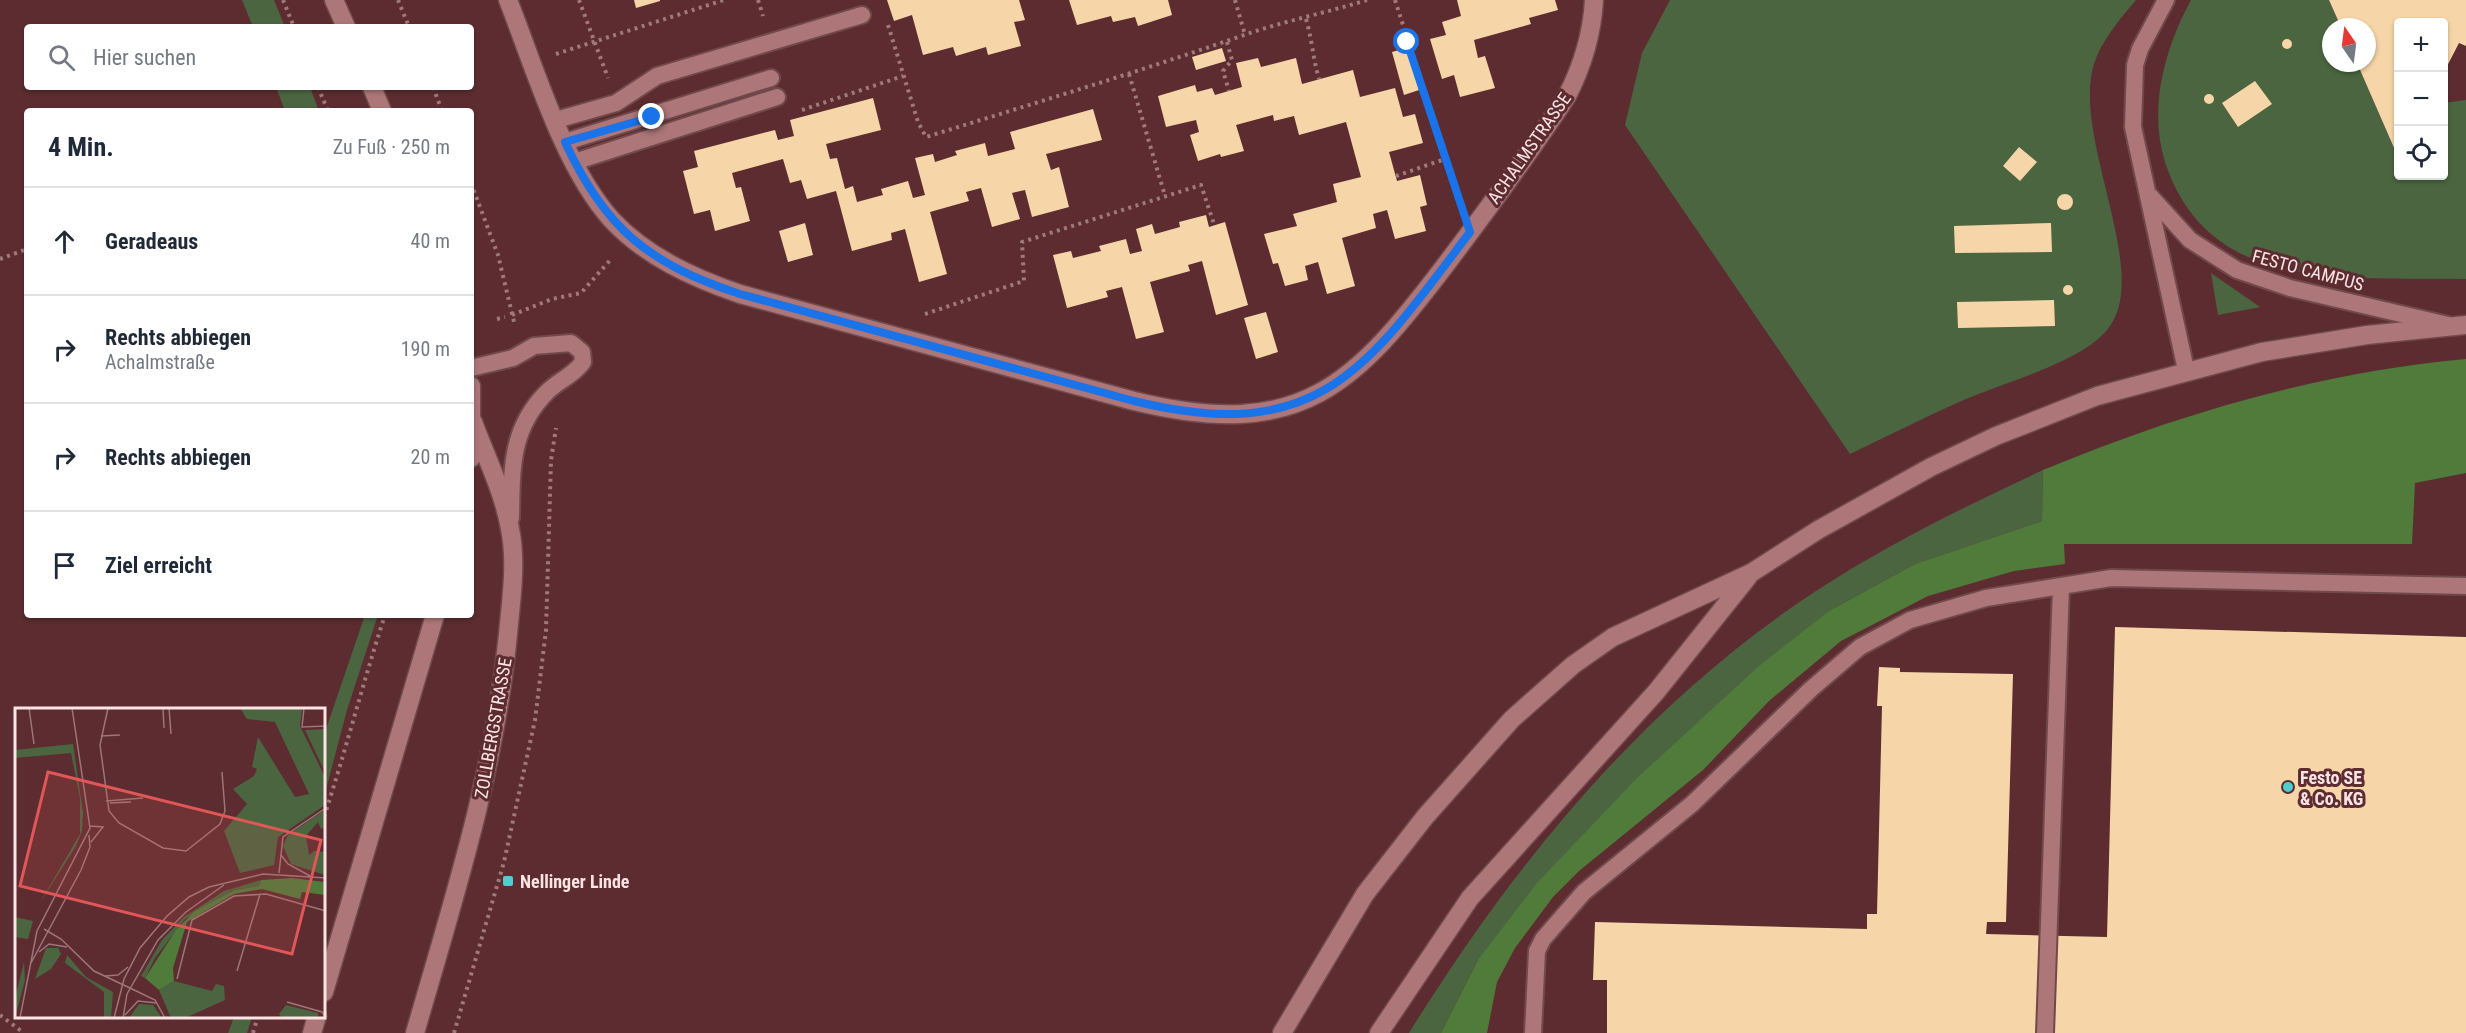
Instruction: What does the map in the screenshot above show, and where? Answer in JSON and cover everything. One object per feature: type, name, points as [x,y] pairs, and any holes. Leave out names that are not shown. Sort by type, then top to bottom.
[{"type":"main road","points":[[334,0],[345,24]]},
{"type":"main road","name":"ACHALMSTRASSE","points":[[508,0],[565,142],[598,203],[629,236],[679,269],[708,283],[740,294],[1143,404],[1170,410],[1236,416],[1295,404],[1321,393],[1360,366],[1401,324],[1567,96],[1585,56],[1593,0]]},
{"type":"main road","points":[[373,90],[381,108]]},
{"type":"main road","points":[[1282,1033],[1365,894],[1425,817],[1512,718],[1573,665],[1613,637],[1751,573],[1878,495],[1996,436],[2097,396],[2186,370],[2309,343],[2459,326]]},
{"type":"main road","name":"ZOLLBERGSTRASSE","points":[[415,1033],[474,830],[490,760],[509,626],[511,531],[474,425]]},
{"type":"main road","points":[[1379,1033],[1470,898],[1656,692],[1751,573]]},
{"type":"main road","points":[[326,985],[434,618]]},
{"type":"main road","points":[[312,1033],[317,1018]]},
{"type":"lane","name":"FESTO CAMPUS","points":[[2166,0],[2140,49],[2133,82],[2133,127],[2186,370]]},
{"type":"lane","points":[[556,120],[616,103],[657,76],[862,15]]},
{"type":"lane","points":[[565,142],[771,78]]},
{"type":"lane","points":[[574,162],[777,97]]},
{"type":"lane","name":"FESTO CAMPUS","points":[[2145,190],[2163,214],[2190,240],[2236,270],[2290,288],[2459,326]]},
{"type":"lane","points":[[474,367],[513,358],[534,346],[551,343],[571,343],[582,352],[583,362],[575,373],[552,388],[532,408],[521,430],[512,459],[511,531]]},
{"type":"lane","points":[[1533,1033],[1534,964],[1543,939],[1584,892],[1692,804],[1772,724],[1848,657],[1910,620],[1970,602],[2127,578],[2466,586]]},
{"type":"lane","points":[[2045,1033],[2061,587]]},
{"type":"path","points":[[283,0],[293,24]]},
{"type":"path","points":[[398,0],[408,24]]},
{"type":"path","points":[[533,63],[595,40],[724,0]]},
{"type":"path","points":[[1235,0],[1245,35]]},
{"type":"path","points":[[885,17],[915,113],[926,137],[1078,87],[1129,74],[1245,35],[1367,0]]},
{"type":"path","points":[[1395,0],[1470,232]]},
{"type":"path","points":[[1306,19],[1319,79]]},
{"type":"path","points":[[1227,42],[1232,60],[1223,71],[1229,91]]},
{"type":"path","points":[[1129,74],[1165,196]]},
{"type":"path","points":[[319,90],[327,108]]},
{"type":"path","points":[[434,90],[441,108]]},
{"type":"path","points":[[1396,176],[1445,159]]},
{"type":"path","points":[[922,315],[1024,281],[1022,242],[1165,196],[1201,185],[1214,224]]},
{"type":"path","points":[[474,191],[498,255],[516,331]]},
{"type":"path","points":[[512,315],[552,299],[581,293],[629,236]]},
{"type":"path","points":[[0,259],[24,250]]},
{"type":"path","points":[[497,319],[505,317]]},
{"type":"path","points":[[326,811],[344,755],[357,700],[384,618]]},
{"type":"path","points":[[0,1016],[24,1033]]},
{"type":"path","points":[[253,1033],[258,1018]]},
{"type":"green space","points":[[242,0],[274,0],[284,24],[252,24]]},
{"type":"green space","points":[[1670,0],[2136,0],[2112,30],[2097,55],[2090,94],[2093,129],[2117,241],[2122,276],[2119,306],[2107,330],[2078,353],[2058,363],[1957,403],[1850,454],[1625,125],[1642,53]]},
{"type":"green space","points":[[2191,0],[2329,0],[2337,18],[2322,18],[2322,72],[2361,72],[2394,148],[2394,180],[2448,180],[2448,102],[2466,100],[2466,279],[2332,276],[2289,270],[2249,258],[2214,237],[2186,206],[2165,162],[2160,142],[2158,121],[2162,79],[2167,58]]},
{"type":"green space","points":[[277,90],[311,90],[318,108],[284,108]]},
{"type":"green space","points":[[2211,273],[2260,307],[2261,307],[2218,315]]},
{"type":"green space","points":[[2466,359],[2466,473],[2415,483],[2412,544],[2064,544],[2065,564],[2014,571],[1928,596],[1841,641],[1769,701],[1703,770],[1579,871],[1553,897],[1515,948],[1497,982],[1487,1033],[1441,1033],[1478,960],[1537,883],[1636,779],[1759,666],[1829,611],[1915,564],[2042,521],[2043,470],[2146,431],[2250,398],[2357,374]]},
{"type":"green space","points":[[2043,470],[2042,521],[1915,564],[1829,611],[1478,960],[1441,1033],[1409,1033],[1494,906],[1540,846],[1642,733],[1697,681],[1756,633],[1846,572],[1985,497]]},
{"type":"green space","points":[[364,618],[377,618],[347,710],[326,789],[326,729]]},
{"type":"green space","points":[[234,1018],[252,1018],[247,1033],[228,1033]]},
{"type":"building","points":[[634,0],[660,0],[660,1],[636,8]]},
{"type":"building","points":[[887,0],[1019,0],[1025,20],[1014,22],[1021,46],[988,55],[986,47],[956,56],[953,47],[923,55],[912,15],[894,21]]},
{"type":"building","points":[[1069,0],[1168,0],[1172,15],[1138,26],[1135,17],[1113,22],[1111,16],[1077,25]]},
{"type":"building","points":[[1457,0],[1555,0],[1558,10],[1529,18],[1531,24],[1474,40],[1478,58],[1485,56],[1495,88],[1460,97],[1454,75],[1442,79],[1430,39],[1446,35],[1442,22],[1461,16]]},
{"type":"building","points":[[2329,0],[2466,0],[2466,46],[2459,43],[2448,64],[2448,18],[2394,18],[2394,148],[2361,72],[2376,72],[2376,18],[2337,18]]},
{"type":"building","points":[[2287,39],[2291,40],[2291,48],[2287,49],[2283,48],[2282,44],[2283,40]]},
{"type":"building","points":[[1222,48],[1226,61],[1196,70],[1192,57]]},
{"type":"building","points":[[1406,48],[1419,90],[1404,95],[1392,52]]},
{"type":"building","points":[[1258,58],[1261,67],[1296,58],[1302,84],[1353,70],[1360,97],[1395,88],[1403,117],[1415,114],[1423,143],[1389,152],[1397,181],[1420,175],[1427,205],[1420,207],[1426,231],[1395,239],[1387,210],[1373,214],[1376,228],[1342,238],[1355,286],[1327,294],[1318,262],[1305,266],[1308,280],[1285,286],[1278,263],[1273,264],[1264,234],[1297,226],[1293,214],[1337,202],[1333,184],[1361,177],[1346,122],[1299,135],[1294,116],[1274,121],[1273,115],[1236,125],[1244,151],[1221,157],[1220,154],[1198,161],[1190,135],[1199,132],[1196,120],[1166,127],[1158,96],[1195,85],[1197,92],[1212,88],[1215,95],[1242,87],[1236,63]]},
{"type":"building","points":[[2255,81],[2272,104],[2238,127],[2222,103]]},
{"type":"building","points":[[2209,94],[2213,95],[2213,103],[2209,104],[2205,103],[2204,99],[2205,95]]},
{"type":"building","points":[[873,98],[881,130],[826,144],[830,159],[837,158],[845,189],[853,186],[857,202],[883,195],[881,189],[908,181],[913,198],[925,195],[915,158],[933,154],[935,162],[957,155],[955,151],[985,143],[988,156],[1015,149],[1010,132],[1093,109],[1102,140],[1046,154],[1051,170],[1059,167],[1069,207],[1032,217],[1025,190],[1012,193],[1020,219],[992,227],[981,188],[966,192],[969,201],[930,212],[947,274],[919,282],[905,229],[891,233],[892,240],[852,251],[836,191],[807,199],[801,180],[790,183],[783,159],[732,173],[736,188],[741,187],[750,221],[715,231],[710,210],[694,214],[683,171],[698,167],[694,151],[775,130],[778,140],[794,136],[790,120]]},
{"type":"building","points":[[2019,147],[2037,162],[2020,181],[2003,166]]},
{"type":"building","points":[[2065,194],[2071,196],[2073,202],[2071,208],[2065,210],[2059,208],[2057,202],[2059,196]]},
{"type":"building","points":[[1206,215],[1209,227],[1225,222],[1248,305],[1216,315],[1202,261],[1188,265],[1190,271],[1150,282],[1164,332],[1136,339],[1122,287],[1106,291],[1108,297],[1067,308],[1053,255],[1071,251],[1073,258],[1101,251],[1099,246],[1126,239],[1130,254],[1142,251],[1136,229],[1152,224],[1155,234],[1180,227],[1179,222]]},
{"type":"building","points":[[805,223],[813,255],[788,262],[779,231]]},
{"type":"building","points":[[2051,223],[2052,252],[1955,253],[1954,226]]},
{"type":"building","points":[[2068,285],[2072,286],[2072,294],[2068,295],[2064,294],[2063,290],[2064,286]]},
{"type":"building","points":[[2054,300],[2055,326],[1958,328],[1957,302]]},
{"type":"building","points":[[1266,312],[1278,352],[1256,359],[1244,318]]},
{"type":"building","name":"Festo SE & Co. KG","points":[[2115,627],[2466,637],[2466,1033],[1607,1033],[1607,980],[1593,980],[1595,922],[1867,929],[1867,914],[1877,914],[1882,706],[1877,706],[1879,667],[1900,668],[1900,672],[2013,674],[2006,922],[1987,922],[1986,934],[2107,937]]},
{"type":"place","name":"Festo SE & Co. KG","points":[[2288,787]]},
{"type":"place","name":"Nellinger Linde","points":[[508,881]]},
{"type":"route","points":[[652,117],[565,142],[585,183],[612,220],[652,254],[679,269],[708,283],[740,294],[1134,401],[1170,410],[1236,416],[1295,404],[1341,381],[1379,348],[1401,324],[1470,232],[1407,42]]}]
